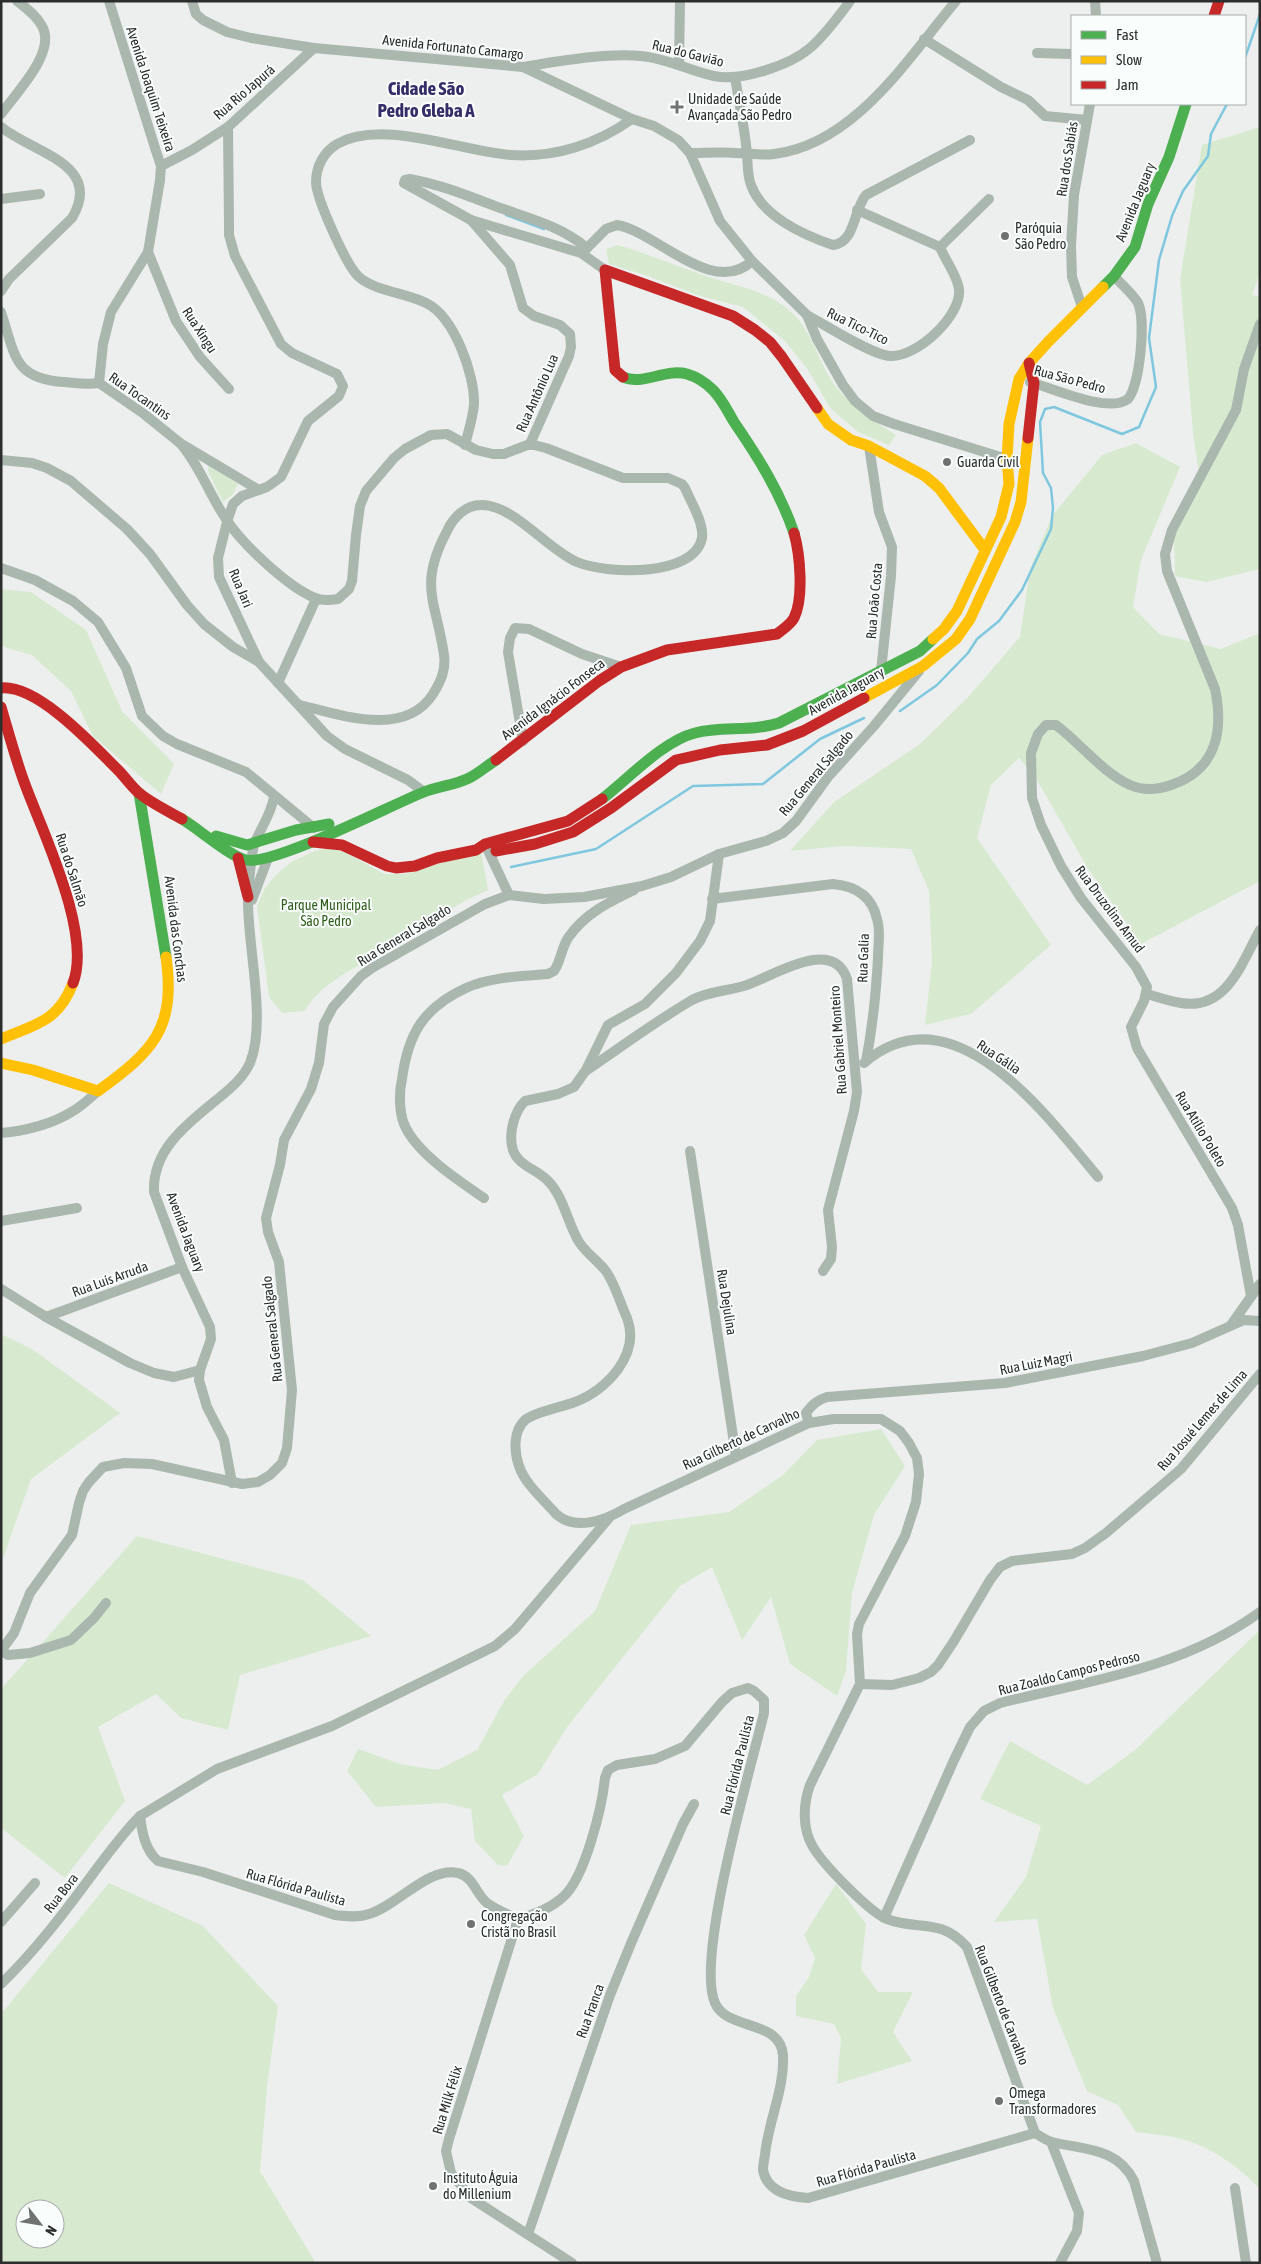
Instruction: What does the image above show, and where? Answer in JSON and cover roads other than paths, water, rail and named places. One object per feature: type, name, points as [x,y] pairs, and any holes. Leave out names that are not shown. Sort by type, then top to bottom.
[{"type":"street","points":[[1,114],[37,64],[46,42],[42,26],[31,12],[17,1]]},
{"type":"street","name":"Avenida Joaquim Teixeira","points":[[99,383],[103,344],[111,312],[148,252],[159,195],[160,166],[109,1]]},
{"type":"street","name":"Avenida Fortunato Camargo","points":[[192,1],[196,14],[203,20],[227,32],[314,48],[523,67],[632,119],[668,133],[686,147],[690,153],[720,221],[752,261],[807,315],[817,339],[843,385],[855,401],[874,416],[894,424],[1007,459]]},
{"type":"street","points":[[679,65],[680,1]]},
{"type":"street","name":"Rua do Gavião","points":[[523,67],[559,61],[629,56],[653,58],[715,76],[735,78],[783,63],[809,48],[831,26],[850,1]]},
{"type":"street","points":[[690,153],[772,155],[807,145],[850,120],[883,91],[956,1]]},
{"type":"street","points":[[1096,1],[1096,15]]},
{"type":"street","points":[[1214,15],[1219,1]]},
{"type":"street","points":[[924,39],[1001,87],[1028,100],[1044,116],[1087,120]]},
{"type":"street","name":"Rua Rio Japurá","points":[[160,166],[192,150],[228,127],[314,48]]},
{"type":"street","points":[[1037,54],[1071,54]]},
{"type":"street","points":[[735,78],[747,154],[748,174],[751,186],[757,197],[775,216],[793,227],[832,245],[839,244],[850,233],[861,200],[871,192],[970,140]]},
{"type":"street","name":"Rua dos Sabiás","points":[[1082,307],[1072,278],[1071,246],[1074,195],[1090,105]]},
{"type":"street","name":"Avenida Jaguary","points":[[483,849],[568,821],[604,798],[668,746],[696,733],[763,728],[779,723],[920,651],[944,629],[957,611],[1001,517],[1009,484],[1007,459],[1009,424],[1019,379],[1029,363],[1114,276],[1135,247],[1148,204],[1169,157],[1186,105]]},
{"type":"street","points":[[465,445],[474,406],[473,381],[448,322],[427,303],[371,285],[352,270],[334,234],[316,184],[321,161],[328,150],[343,141],[366,135],[382,134],[442,142],[501,154],[533,155],[565,151],[592,142],[616,130],[632,119]]},
{"type":"street","points":[[1,127],[23,142],[68,166],[80,183],[81,192],[77,210],[72,218],[9,280],[1,292]]},
{"type":"street","name":"Rua Jari","points":[[228,127],[229,224],[235,256],[282,344],[292,353],[338,374],[343,386],[339,396],[308,422],[281,477],[276,482],[247,493],[238,499],[233,504],[227,522],[218,558],[219,577],[259,662]]},
{"type":"street","points":[[584,251],[471,220],[410,188],[404,183],[405,180],[418,180],[450,188],[560,228],[605,270],[733,316],[755,330],[770,342],[782,357],[828,424],[851,440],[869,446],[925,476],[939,488],[985,550]]},
{"type":"street","points":[[1,198],[40,194]]},
{"type":"street","points":[[857,210],[940,247],[989,199]]},
{"type":"street","name":"Rua Antônio Lua","points":[[471,220],[510,265],[523,308],[534,316],[560,324],[570,334],[571,348],[569,356],[530,444]]},
{"type":"street","points":[[584,251],[606,229],[617,225],[690,262],[713,270],[733,272],[752,261]]},
{"type":"street","name":"Rua Tico-Tico","points":[[807,315],[875,352],[888,356],[901,356],[912,351],[944,324],[958,300],[959,289],[956,280],[940,247]]},
{"type":"street","name":"Rua Xingu","points":[[148,252],[176,321],[200,356],[229,389]]},
{"type":"street","name":"Avenida Ignácio Fonseca","points":[[254,843],[296,830],[322,829],[359,821],[424,792],[470,778],[523,741],[599,681],[621,667],[667,650],[777,634],[791,624],[796,616],[800,560],[786,512],[776,488],[711,388],[698,378],[670,373],[632,381],[615,370],[605,270]]},
{"type":"street","name":"Rua São Pedro","points":[[1019,379],[1100,403],[1115,404],[1124,402],[1132,395],[1135,388],[1141,335],[1140,314],[1138,303],[1114,276]]},
{"type":"street","name":"Rua Tocantins","points":[[1,312],[17,360],[22,369],[29,374],[50,382],[88,385],[99,383],[144,414],[180,443],[259,490]]},
{"type":"street","name":"Rua Druzolina Amud","points":[[1147,994],[1144,981],[1136,967],[1081,898],[1061,866],[1041,825],[1032,798],[1031,753],[1038,734],[1046,725],[1056,725],[1113,775],[1139,788],[1160,789],[1187,780],[1207,761],[1219,732],[1219,704],[1215,689],[1167,571],[1165,554],[1174,526],[1236,410],[1244,369],[1260,324]]},
{"type":"street","name":"Avenida Jaguary","points":[[300,844],[335,844],[376,862],[396,868],[415,866],[437,858],[483,849],[535,844],[573,832],[611,808],[658,771],[676,760],[720,750],[768,745],[787,738],[923,666],[956,639],[970,619],[1016,522],[1021,502],[1034,383],[1029,363]]},
{"type":"street","points":[[180,443],[202,472],[216,504],[227,522],[274,569],[316,599],[338,599],[349,589],[354,572],[356,535],[364,496],[394,458],[405,449],[431,435],[447,434],[476,450],[493,454],[504,454],[530,444],[546,448],[623,478],[668,478],[682,484],[701,526],[702,536],[695,553],[688,559],[662,567],[612,571],[599,569],[575,562],[511,516],[490,506],[479,504],[462,511],[451,524],[438,547],[431,569],[432,601],[444,656],[444,669],[439,684],[427,702],[416,711],[400,718],[380,720],[343,715],[300,705]]},
{"type":"street","name":"Rua João Costa","points":[[869,446],[879,512],[892,547],[892,576],[881,672]]},
{"type":"street","points":[[1,460],[32,463],[71,481],[127,529],[150,554],[187,605],[204,624],[233,647],[259,662],[327,736],[336,743],[408,780],[424,792]]},
{"type":"street","points":[[1,568],[35,580],[73,601],[98,622],[126,668],[142,716],[163,736],[177,744],[246,772],[260,782],[274,796],[322,829],[353,845],[367,858]]},
{"type":"street","points":[[972,579],[982,595]]},
{"type":"street","points":[[278,683],[316,599]]},
{"type":"street","points":[[523,741],[508,652],[510,638],[515,628],[530,629],[582,654],[621,667]]},
{"type":"street","name":"Rua General Salgado","points":[[1,1651],[14,1633],[30,1593],[72,1535],[79,1503],[84,1491],[89,1482],[103,1467],[124,1463],[152,1464],[232,1483],[250,1484],[270,1475],[282,1463],[287,1448],[292,1390],[278,1262],[268,1232],[266,1218],[280,1165],[284,1140],[311,1089],[319,1063],[324,1024],[333,1008],[361,976],[485,904],[509,895],[544,899],[584,897],[642,886],[671,877],[719,854],[766,841],[783,833],[796,821],[828,777],[874,726],[923,666]]},
{"type":"street","points":[[1,688],[11,686],[24,691],[54,710],[118,770],[139,793],[202,832],[238,858],[248,897]]},
{"type":"street","name":"Rua do Salmão","points":[[1,707],[26,786],[66,892],[77,954],[72,987],[66,1000],[59,1008],[44,1020],[1,1039]]},
{"type":"street","points":[[652,758],[658,771]]},
{"type":"street","name":"Avenida das Conchas","points":[[98,1091],[129,1068],[156,1040],[163,1026],[168,1006],[167,970],[139,793]]},
{"type":"street","points":[[202,832],[239,844],[254,843],[268,819],[274,796]]},
{"type":"street","name":"Avenida Ignácio Fonseca","points":[[238,858],[253,860],[268,858],[300,844],[322,829],[344,819],[384,811]]},
{"type":"street","points":[[353,845],[352,830],[359,821]]},
{"type":"street","points":[[296,830],[300,844]]},
{"type":"street","name":"Avenida Jaguary","points":[[200,1370],[211,1339],[210,1327],[182,1267],[154,1192],[155,1170],[170,1143],[189,1123],[234,1085],[249,1064],[254,1051],[257,1012],[248,897],[254,843]]},
{"type":"street","points":[[483,849],[509,895]]},
{"type":"street","name":"Rua Gilberto de Carvalho","points":[[719,854],[710,921],[700,941],[662,989],[636,1010],[608,1025],[586,1070],[574,1087],[569,1090],[525,1101],[517,1113],[512,1133],[512,1144],[516,1157],[550,1183],[578,1241],[610,1278],[628,1323],[628,1350],[626,1358],[618,1371],[599,1387],[577,1401],[527,1418],[517,1432],[516,1444],[519,1467],[556,1514],[563,1520],[578,1524],[609,1518],[624,1509],[809,1423],[834,1419],[881,1418],[900,1431],[917,1458],[919,1474],[916,1502],[911,1519],[880,1585],[859,1624],[857,1634],[860,1684],[810,1785],[805,1799],[804,1816],[813,1847],[854,1894],[884,1918],[941,1928],[954,1935],[967,1947],[1035,2133]]},
{"type":"street","points":[[249,916],[252,898],[268,858]]},
{"type":"street","name":"Rua Galia","points":[[712,899],[833,884],[846,885],[863,894],[878,919],[879,935],[875,1017],[866,1061]]},
{"type":"street","points":[[484,1198],[436,1162],[413,1138],[404,1124],[400,1089],[408,1043],[428,1012],[467,987],[548,974],[554,971],[568,939],[589,915],[603,905],[642,886]]},
{"type":"street","points":[[1147,994],[1182,1003],[1206,1001],[1219,994],[1234,979],[1260,930]]},
{"type":"street","name":"Rua Gabriel Monteiro","points":[[586,1070],[699,997],[745,986],[799,963],[821,959],[834,962],[846,974],[848,979],[856,1092],[854,1111],[828,1210],[832,1247],[831,1258],[823,1271]]},
{"type":"street","name":"Rua Atílio Poleto","points":[[1147,994],[1131,1027],[1131,1034],[1136,1048],[1232,1208],[1238,1225],[1251,1296]]},
{"type":"street","name":"Rua Gália","points":[[854,1072],[866,1061],[891,1045],[909,1040],[942,1043],[971,1053],[1002,1073],[1033,1100],[1098,1177]]},
{"type":"street","points":[[1,1063],[32,1070],[98,1091]]},
{"type":"street","points":[[1,1133],[21,1130],[60,1117],[73,1111],[98,1091]]},
{"type":"street","name":"Rua Dejulina","points":[[690,1152],[736,1456]]},
{"type":"street","points":[[1,1221],[77,1208]]},
{"type":"street","name":"Rua Luís Arruda","points":[[46,1317],[182,1267]]},
{"type":"street","points":[[1231,1325],[1260,1284]]},
{"type":"street","points":[[1,1288],[46,1317],[130,1363],[174,1377],[200,1370],[199,1380],[202,1396],[224,1440],[232,1483]]},
{"type":"street","points":[[1231,1325],[1244,1320],[1260,1321]]},
{"type":"street","name":"Rua Luiz Magri","points":[[809,1423],[806,1413],[810,1407],[827,1397],[1005,1383],[1192,1343],[1231,1325]]},
{"type":"street","name":"Rua Josué Lemes de Lima","points":[[860,1684],[892,1684],[919,1678],[931,1672],[954,1641],[990,1580],[1000,1567],[1012,1561],[1072,1554],[1106,1534],[1181,1469],[1260,1374]]},
{"type":"street","points":[[140,1816],[217,1769],[332,1726],[495,1646],[515,1629],[609,1518]]},
{"type":"street","points":[[1,1651],[8,1655],[30,1653],[71,1640],[94,1618],[106,1603]]},
{"type":"street","name":"Rua Zoaldo Campos Pedroso","points":[[884,1918],[954,1760],[970,1727],[984,1711],[1000,1703],[1144,1669],[1238,1628],[1260,1612]]},
{"type":"street","name":"Rua Flórida Paulista","points":[[140,1816],[148,1851],[158,1861],[203,1872],[335,1914],[357,1916],[370,1914],[390,1904],[432,1876],[440,1872],[452,1872],[466,1876],[486,1902],[518,1919],[534,1915],[556,1902],[570,1888],[585,1857],[594,1831],[608,1770],[617,1765],[663,1756],[685,1746],[726,1698],[740,1689],[748,1688],[764,1700],[764,1714],[742,1799],[722,1893],[712,1950],[710,1978],[712,1996],[725,2017],[764,2030],[777,2040],[783,2052],[783,2069],[763,2170],[768,2181],[784,2195],[808,2198],[1035,2133]]},
{"type":"street","name":"Rua Franca","points":[[528,2234],[614,1986],[679,1832],[694,1804]]},
{"type":"street","name":"Rua Bora","points":[[1,1984],[20,1965],[58,1920],[125,1831],[140,1816]]},
{"type":"street","points":[[1,1922],[35,1883]]},
{"type":"street","name":"Rua Milk Félix","points":[[518,1919],[446,2151],[451,2173],[472,2198],[572,2263]]},
{"type":"street","points":[[1035,2133],[1051,2142],[1106,2155],[1117,2160],[1127,2168],[1134,2181],[1157,2263]]},
{"type":"street","points":[[1051,2142],[1079,2213],[1077,2231],[1060,2263]]},
{"type":"street","points":[[1235,2188],[1246,2263]]},
{"type":"waterway","points":[[1246,55],[1260,14]]},
{"type":"waterway","points":[[900,711],[937,685],[968,653],[977,639],[999,621],[1022,590],[1051,529],[1053,508],[1051,488],[1043,473],[1040,422],[1045,409],[1054,407],[1122,434],[1139,427],[1156,387],[1149,338],[1159,260],[1172,216],[1183,191],[1208,156],[1211,134],[1226,105]]},
{"type":"waterway","points":[[506,215],[544,229]]},
{"type":"waterway","points":[[511,867],[596,849],[693,786],[763,784],[820,739],[864,718]]},
{"type":"place","name":"Unidade de Saúde Avançada São Pedro","points":[[677,107]]},
{"type":"place","name":"Paróquia São Pedro","points":[[1005,236]]},
{"type":"place","name":"Guarda Civil","points":[[947,462]]},
{"type":"place","name":"Congregação Cristã no Brasil","points":[[471,1924]]},
{"type":"place","name":"Omega Transformadores","points":[[999,2101]]},
{"type":"place","name":"Instituto Águia do Millenium","points":[[433,2186]]},
{"type":"district","name":"Cidade São Pedro Gleba A","points":[[426,99]]},
{"type":"park label","name":"Parque Municipal São Pedro","points":[[326,914]]}]
